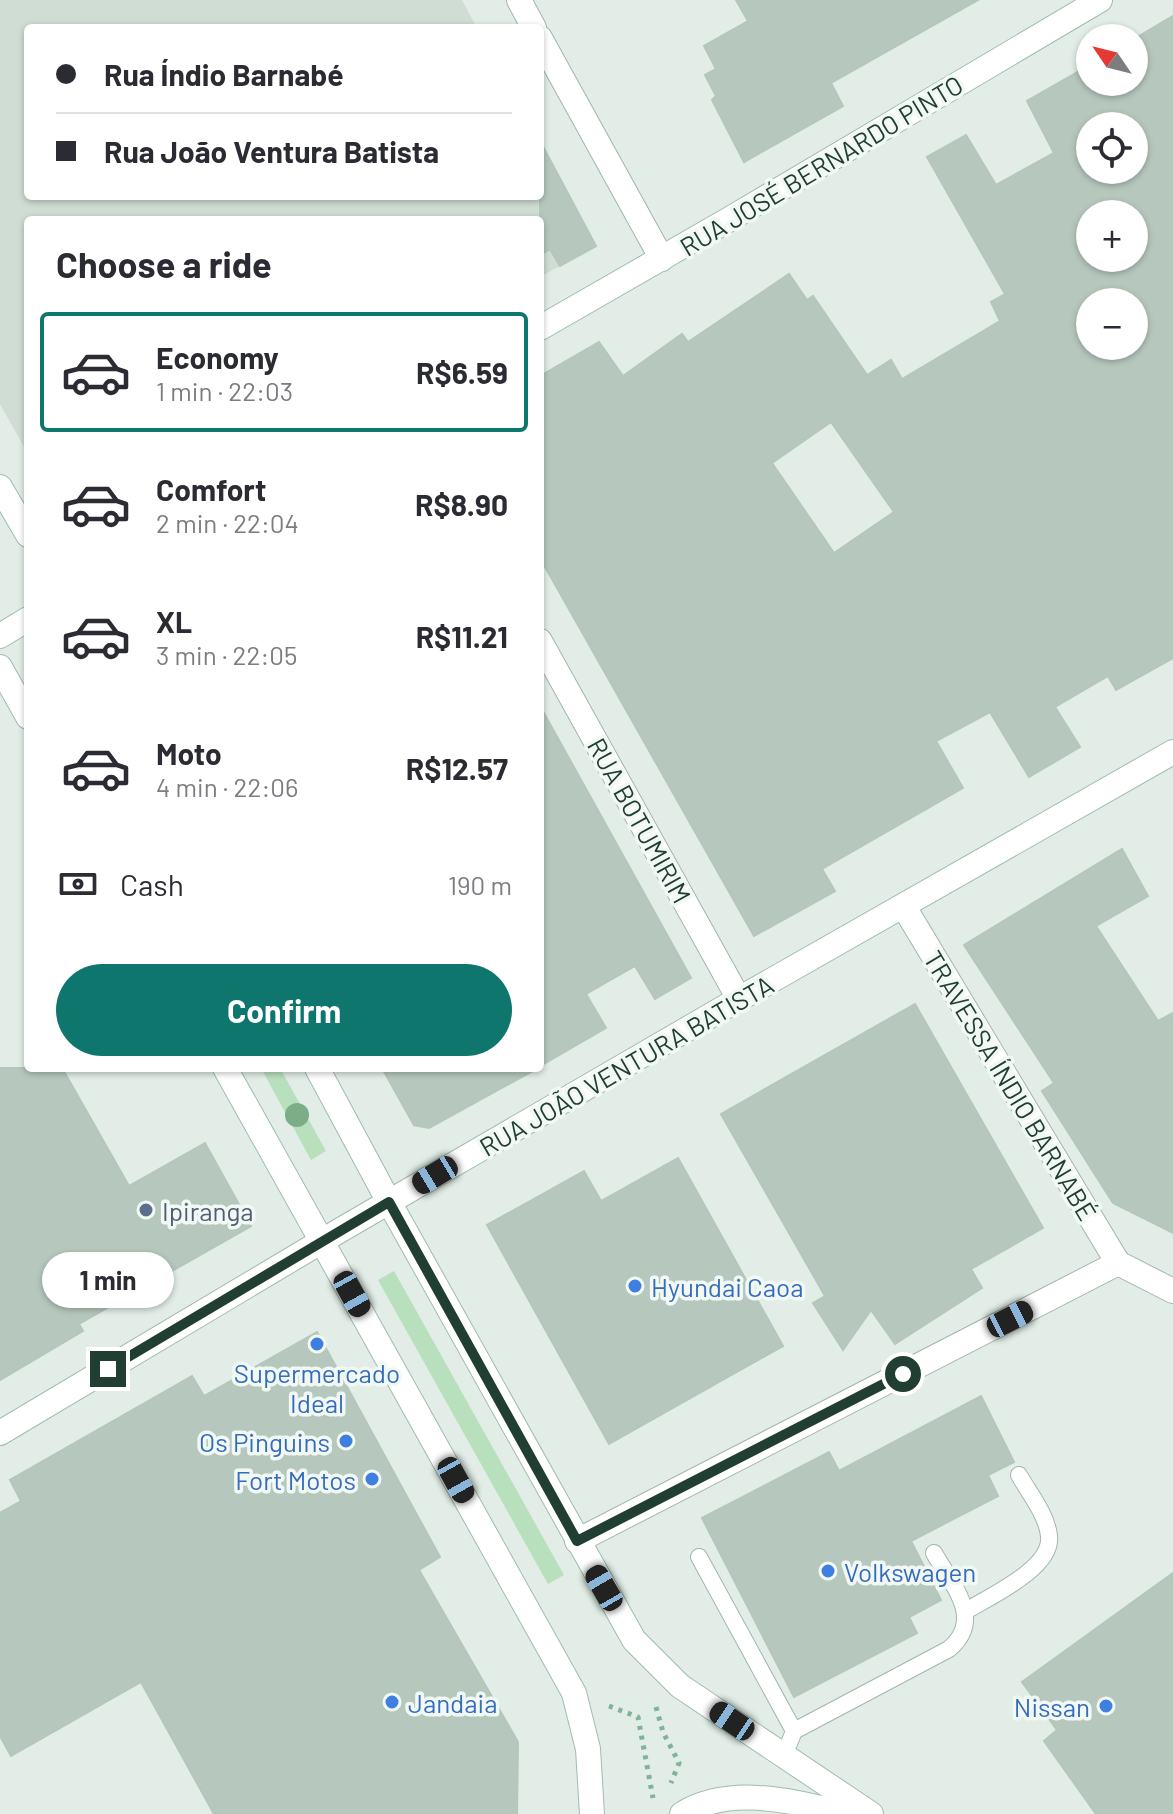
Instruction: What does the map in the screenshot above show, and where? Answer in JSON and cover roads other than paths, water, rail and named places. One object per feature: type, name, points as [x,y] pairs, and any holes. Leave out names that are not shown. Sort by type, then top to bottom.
[{"type":"street","points":[[519,0],[532,24]]},
{"type":"street","name":"RUA JOSÉ BERNARDO PINTO","points":[[544,326],[1100,0]]},
{"type":"street","points":[[544,45],[662,259]]},
{"type":"street","points":[[0,487],[24,528]]},
{"type":"street","points":[[0,636],[24,621]]},
{"type":"street","name":"RUA BOTUMIRIM","points":[[544,648],[739,999]]},
{"type":"street","points":[[0,667],[24,710]]},
{"type":"street","name":"RUA JOÃO VENTURA BATISTA","points":[[0,1433],[389,1202],[1173,752]]},
{"type":"street","name":"TRAVESSA ÍNDIO BARNABÉ","points":[[904,907],[1118,1263]]},
{"type":"street","points":[[227,1072],[574,1693],[588,1749],[592,1814]]},
{"type":"street","points":[[319,1072],[634,1640],[680,1686],[871,1814]]},
{"type":"street","points":[[577,1541],[1118,1263],[1173,1291]]},
{"type":"street","points":[[682,1814],[733,1797],[777,1800],[847,1814]]},
{"type":"lane","points":[[966,1611],[1033,1569],[1047,1554],[1050,1538],[1045,1521],[1019,1475]]},
{"type":"lane","points":[[784,1756],[794,1731],[949,1649],[961,1639],[967,1625],[966,1611],[934,1553]]},
{"type":"lane","points":[[699,1557],[794,1731]]},
{"type":"place","name":"Ipiranga","points":[[146,1210]]},
{"type":"place","name":"Hyundai Caoa","points":[[635,1286]]},
{"type":"place","name":"Supermercado Ideal","points":[[317,1344]]},
{"type":"place","name":"Os Pinguins","points":[[346,1441]]},
{"type":"place","name":"Fort Motos","points":[[372,1479]]},
{"type":"place","name":"Volkswagen","points":[[828,1571]]},
{"type":"place","name":"Jandaia","points":[[392,1702]]},
{"type":"place","name":"Nissan","points":[[1106,1706]]}]
